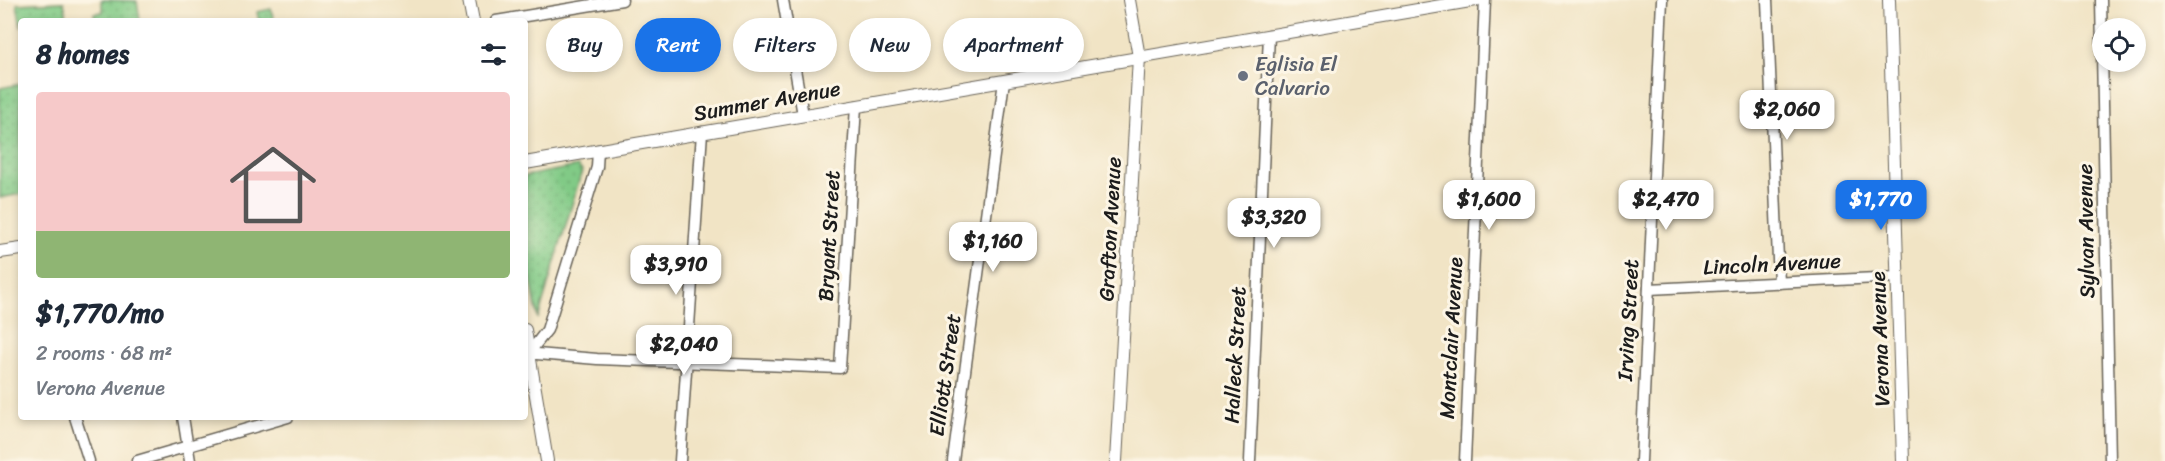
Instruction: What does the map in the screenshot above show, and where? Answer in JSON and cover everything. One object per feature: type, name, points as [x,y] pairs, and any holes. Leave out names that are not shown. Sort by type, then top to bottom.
[{"type":"street","points":[[469,0],[472,18]]},
{"type":"street","points":[[514,18],[622,0]]},
{"type":"street","points":[[783,0],[803,115]]},
{"type":"street","name":"Grafton Avenue","points":[[1116,461],[1139,57],[1129,0]]},
{"type":"street","name":"Summer Avenue","points":[[528,162],[1476,0]]},
{"type":"street","name":"Montclair Avenue","points":[[1465,461],[1485,0]]},
{"type":"street","name":"Irving Street","points":[[1641,461],[1662,0]]},
{"type":"street","points":[[1767,0],[1779,283]]},
{"type":"street","name":"Verona Avenue","points":[[1889,0],[1904,461]]},
{"type":"street","name":"Sylvan Avenue","points":[[2101,0],[2110,461]]},
{"type":"street","name":"Halleck Street","points":[[1250,461],[1269,35]]},
{"type":"street","name":"Elliott Street","points":[[953,461],[1004,81]]},
{"type":"street","name":"Bryant Street","points":[[686,362],[840,368],[856,106]]},
{"type":"street","points":[[680,461],[702,132]]},
{"type":"street","points":[[528,352],[547,330],[598,162],[598,150]]},
{"type":"street","points":[[0,252],[18,249]]},
{"type":"street","name":"Lincoln Avenue","points":[[1649,289],[1898,277]]},
{"type":"street","points":[[528,353],[597,359],[686,362]]},
{"type":"street","points":[[528,358],[547,461]]},
{"type":"street","points":[[76,420],[86,448]]},
{"type":"street","points":[[82,420],[89,461]]},
{"type":"street","points":[[184,420],[190,461]]},
{"type":"street","points":[[137,461],[278,420]]},
{"type":"green space","points":[[101,0],[137,1],[140,18],[95,18],[94,13],[103,12]]},
{"type":"green space","points":[[64,2],[67,18],[19,18],[17,4]]},
{"type":"green space","points":[[271,9],[273,18],[258,18],[257,12]]},
{"type":"green space","points":[[18,85],[18,195],[0,198],[0,88]]},
{"type":"green space","points":[[578,166],[582,171],[538,319],[528,261],[528,175]]},
{"type":"place","name":"Eglisia El Calvario","points":[[1243,76]]}]
